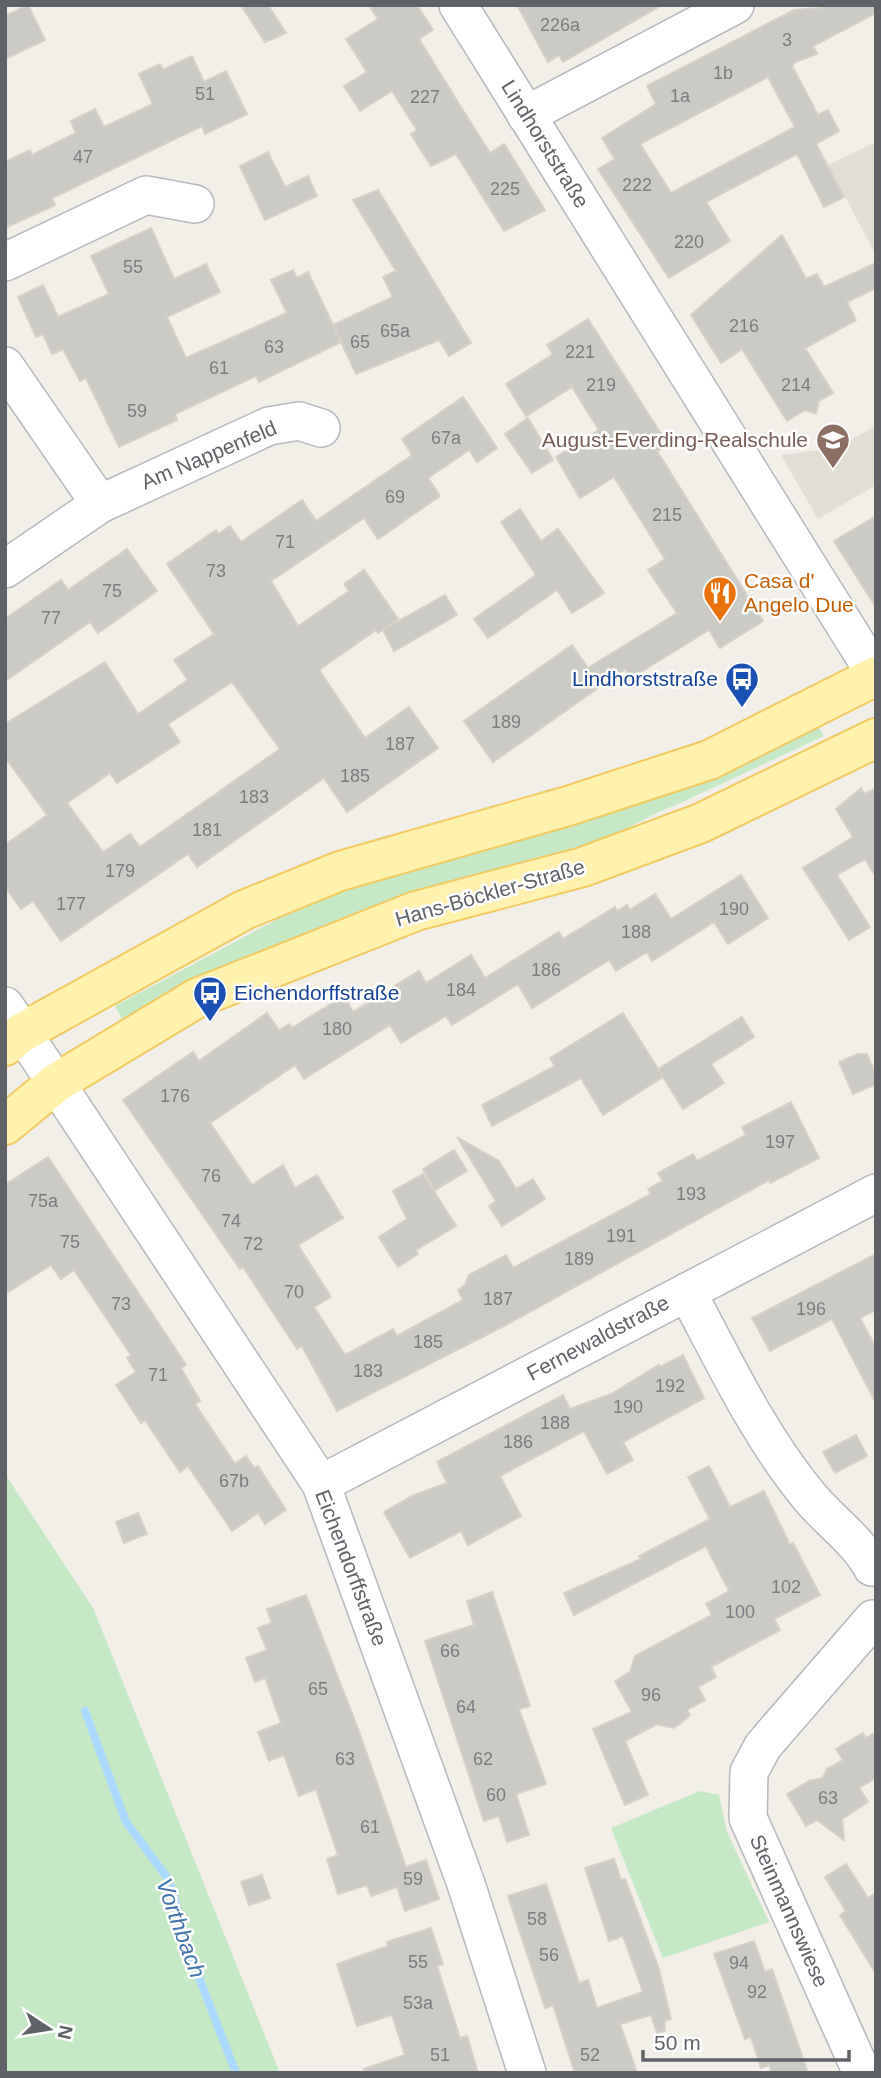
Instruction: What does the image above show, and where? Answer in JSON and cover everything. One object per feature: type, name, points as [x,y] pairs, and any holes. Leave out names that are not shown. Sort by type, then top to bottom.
[{"type":"main road","points":[[11,1028],[244,911],[340,871],[568,806],[709,760],[876,675]]},
{"type":"main road","name":"Hans-Böckler-Straße","points":[[5,1125],[56,1083],[197,998],[416,911],[583,867],[701,823],[876,738]]},
{"type":"street","name":"Lindhorststraße","points":[[458,5],[876,675]]},
{"type":"street","points":[[526,115],[735,5]]},
{"type":"street","points":[[5,262],[146,195],[195,204]]},
{"type":"street","points":[[5,366],[100,504]]},
{"type":"street","name":"Am Nappenfeld","points":[[5,569],[100,504],[269,426],[299,421],[321,428]]},
{"type":"street","name":"Eichendorffstraße","points":[[11,1028],[56,1083],[321,1484],[466,1884],[527,2073]]},
{"type":"street","name":"Fernewaldstraße","points":[[321,1484],[876,1193]]},
{"type":"street","name":"Steinmannswiese","points":[[687,1292],[760,1426],[808,1496],[874,1566],[860,1587],[865,1610],[874,1619],[763,1746],[749,1772],[748,1818],[862,2073]]},
{"type":"shaded area","points":[[876,142],[876,255],[828,165]]},
{"type":"shaded area","name":"August-Everding-Realschule","points":[[876,426],[876,485],[818,519],[781,455],[835,448]]},
{"type":"green space","points":[[814,720],[824,736],[592,845],[351,914],[269,949],[124,1023],[115,1006],[338,887]]},
{"type":"green space","points":[[5,1474],[93,1608],[280,2073],[5,2073]]},
{"type":"green space","points":[[700,1791],[719,1795],[727,1832],[769,1922],[663,1958],[611,1828]]},
{"type":"building","points":[[28,5],[45,40],[5,59],[5,16]]},
{"type":"building","points":[[241,5],[268,5],[286,33],[265,42]]},
{"type":"building","points":[[369,5],[417,5],[433,30],[419,39],[459,104],[490,153],[504,144],[545,210],[504,231],[456,154],[431,166],[411,134],[417,130],[392,91],[360,111],[344,86],[367,72],[346,39],[378,19]]},
{"type":"building","points":[[517,5],[662,5],[563,62],[559,55],[548,62]]},
{"type":"building","points":[[820,5],[876,5],[876,13],[813,46],[817,54],[795,62],[792,66],[818,115],[828,110],[839,131],[816,144],[844,197],[824,207],[797,154],[706,202],[730,241],[669,278],[598,169],[615,159],[602,138],[656,104],[647,86],[794,10],[821,8]],"holes":[[[768,77],[795,127],[671,193],[640,144]]]},
{"type":"building","points":[[192,56],[204,82],[226,71],[247,114],[205,134],[202,126],[52,198],[55,205],[5,228],[5,162],[30,150],[32,155],[76,133],[71,121],[95,109],[104,127],[153,104],[139,74],[160,64],[163,70]]},
{"type":"building","points":[[268,152],[285,187],[308,176],[317,196],[265,220],[240,166]]},
{"type":"building","points":[[378,190],[471,343],[449,356],[439,340],[356,374],[333,325],[393,297],[383,277],[396,271],[353,200]]},
{"type":"building","points":[[151,228],[174,279],[206,264],[220,292],[167,317],[186,358],[287,313],[271,280],[293,270],[297,278],[308,272],[341,342],[259,382],[256,376],[175,414],[177,420],[119,447],[86,378],[80,381],[63,349],[52,354],[43,334],[36,337],[18,297],[43,285],[58,317],[109,294],[91,256]]},
{"type":"building","points":[[782,235],[806,279],[817,274],[824,287],[876,263],[876,288],[847,302],[856,320],[805,348],[833,393],[819,401],[816,414],[805,410],[787,421],[742,349],[721,363],[691,315]]},
{"type":"building","points":[[588,319],[668,445],[657,451],[763,621],[720,648],[709,630],[631,678],[625,669],[493,762],[464,721],[572,645],[588,668],[677,613],[648,570],[665,559],[614,477],[580,498],[556,457],[599,430],[572,387],[526,416],[506,384],[553,354],[547,345]]},
{"type":"building","points":[[463,397],[497,448],[477,462],[469,450],[428,478],[440,496],[378,539],[364,518],[271,581],[298,626],[349,591],[344,584],[364,570],[398,619],[378,633],[376,630],[319,670],[365,738],[409,707],[438,748],[347,812],[324,778],[197,867],[188,854],[61,941],[33,901],[21,909],[5,887],[5,845],[47,815],[5,757],[5,724],[105,662],[138,714],[188,680],[174,660],[214,634],[167,564],[216,530],[218,534],[230,526],[241,542],[302,500],[316,521],[412,455],[402,439]],"holes":[[[232,682],[280,749],[140,847],[130,834],[103,852],[67,803],[110,773],[117,783],[180,742],[168,724]]]},
{"type":"building","points":[[528,418],[553,460],[532,473],[505,434]]},
{"type":"building","points":[[520,509],[541,541],[558,529],[604,593],[572,613],[557,590],[488,638],[474,619],[536,575],[501,522]]},
{"type":"building","points":[[876,516],[876,607],[834,541]]},
{"type":"building","points":[[127,549],[157,591],[98,633],[90,622],[5,681],[5,619],[61,580],[68,590]]},
{"type":"building","points":[[445,595],[457,615],[394,651],[383,630]]},
{"type":"building","points":[[861,788],[864,794],[876,788],[876,877],[865,859],[837,875],[870,927],[849,940],[803,868],[853,837],[836,809]]},
{"type":"building","points":[[741,875],[768,918],[728,944],[714,922],[652,961],[647,952],[616,971],[609,960],[532,1008],[518,984],[452,1025],[446,1016],[401,1043],[390,1025],[304,1079],[295,1065],[210,1123],[252,1185],[283,1165],[295,1188],[317,1175],[343,1218],[298,1245],[331,1297],[314,1307],[345,1355],[393,1329],[397,1336],[463,1300],[458,1290],[465,1285],[469,1275],[506,1255],[513,1268],[651,1194],[648,1189],[663,1181],[658,1173],[693,1154],[697,1161],[746,1135],[742,1127],[791,1102],[819,1158],[770,1183],[769,1180],[504,1326],[337,1411],[302,1346],[297,1349],[243,1267],[240,1269],[123,1100],[193,1052],[199,1061],[267,1013],[279,1030],[289,1024],[292,1028],[344,996],[353,1012],[419,971],[426,983],[471,955],[485,978],[559,932],[563,939],[615,907],[617,911],[627,905],[630,910],[655,894],[671,919]]},
{"type":"building","points":[[623,1013],[663,1077],[603,1115],[581,1078],[492,1126],[482,1105],[555,1066],[550,1058]]},
{"type":"building","points":[[742,1017],[754,1037],[711,1064],[724,1083],[683,1109],[658,1069]]},
{"type":"building","points":[[858,1054],[867,1054],[876,1075],[876,1084],[853,1094],[839,1062]]},
{"type":"building","points":[[457,1137],[499,1161],[516,1189],[533,1179],[545,1199],[502,1226],[489,1206],[496,1201]]},
{"type":"building","points":[[454,1150],[467,1171],[435,1190],[423,1169]]},
{"type":"building","points":[[48,1157],[186,1365],[181,1368],[200,1401],[195,1404],[235,1464],[246,1456],[254,1468],[258,1466],[286,1510],[265,1524],[258,1513],[232,1531],[188,1466],[180,1472],[145,1420],[141,1423],[116,1385],[136,1372],[127,1358],[131,1355],[74,1270],[61,1279],[51,1265],[5,1294],[5,1185]]},
{"type":"building","points":[[423,1174],[456,1226],[416,1250],[418,1254],[398,1267],[379,1237],[407,1219],[393,1191]]},
{"type":"building","points":[[876,1254],[876,1310],[860,1318],[876,1348],[876,1403],[832,1319],[770,1351],[752,1318]]},
{"type":"building","points":[[683,1355],[704,1398],[623,1442],[633,1460],[607,1474],[584,1431],[500,1476],[521,1516],[468,1545],[461,1531],[410,1558],[384,1512],[412,1496],[447,1483],[437,1462],[563,1395],[570,1409],[611,1394],[659,1365],[660,1367]]},
{"type":"building","points":[[856,1435],[867,1456],[835,1473],[823,1452]]},
{"type":"building","points":[[709,1466],[730,1507],[764,1491],[790,1545],[793,1543],[820,1595],[774,1619],[780,1630],[711,1667],[716,1677],[698,1687],[705,1700],[687,1710],[690,1715],[680,1724],[673,1728],[657,1724],[625,1741],[648,1795],[625,1805],[593,1729],[632,1712],[615,1681],[630,1672],[635,1656],[712,1615],[706,1604],[729,1591],[706,1546],[574,1615],[564,1593],[641,1559],[639,1556],[710,1519],[688,1477]]},
{"type":"building","points":[[138,1513],[147,1534],[124,1543],[116,1522]]},
{"type":"building","points":[[492,1592],[530,1706],[519,1709],[546,1784],[516,1794],[529,1835],[507,1842],[499,1816],[484,1821],[425,1641],[474,1625],[467,1601]]},
{"type":"building","points":[[306,1595],[360,1734],[406,1867],[426,1860],[439,1899],[405,1911],[397,1887],[371,1896],[367,1885],[338,1894],[327,1859],[338,1855],[316,1789],[299,1796],[284,1755],[269,1761],[258,1732],[281,1723],[265,1678],[255,1682],[246,1658],[267,1650],[258,1628],[272,1623],[267,1609]]},
{"type":"building","points":[[876,1732],[876,1778],[859,1788],[868,1802],[842,1819],[844,1840],[817,1820],[806,1826],[787,1794],[809,1781],[823,1778],[827,1769],[843,1760],[836,1749],[863,1733],[866,1738]]},
{"type":"building","points":[[614,1859],[621,1880],[625,1879],[659,1969],[671,2019],[664,2021],[665,2031],[657,2033],[651,2015],[620,2024],[637,2073],[575,2073],[553,2005],[545,2008],[508,1896],[546,1884],[579,1983],[588,1980],[597,2008],[643,1992],[623,1936],[609,1941],[585,1868]]},
{"type":"building","points":[[846,1864],[868,1898],[876,1893],[876,1974],[840,1915],[846,1911],[825,1877]]},
{"type":"building","points":[[262,1875],[270,1898],[249,1905],[241,1882]]},
{"type":"building","points":[[431,1928],[443,1964],[437,1966],[460,2038],[467,2036],[478,2073],[365,2073],[364,2069],[405,2055],[392,2015],[357,2026],[337,1964],[388,1946],[387,1942]]},
{"type":"building","points":[[754,1941],[765,1972],[772,1969],[808,2073],[772,2073],[769,2065],[761,2068],[751,2037],[745,2039],[714,1954]]},
{"type":"waterway","name":"Vorthbach","points":[[85,1711],[126,1822],[169,1880],[191,1957],[236,2073]]},
{"type":"place","name":"August-Everding-Realschule","points":[[833,470]]},
{"type":"place","name":"Casa d' Angelo Due","points":[[720,623]]},
{"type":"place","name":"Lindhorststraße","points":[[742,709]]},
{"type":"place","name":"Eichendorffstraße","points":[[210,1023]]}]
